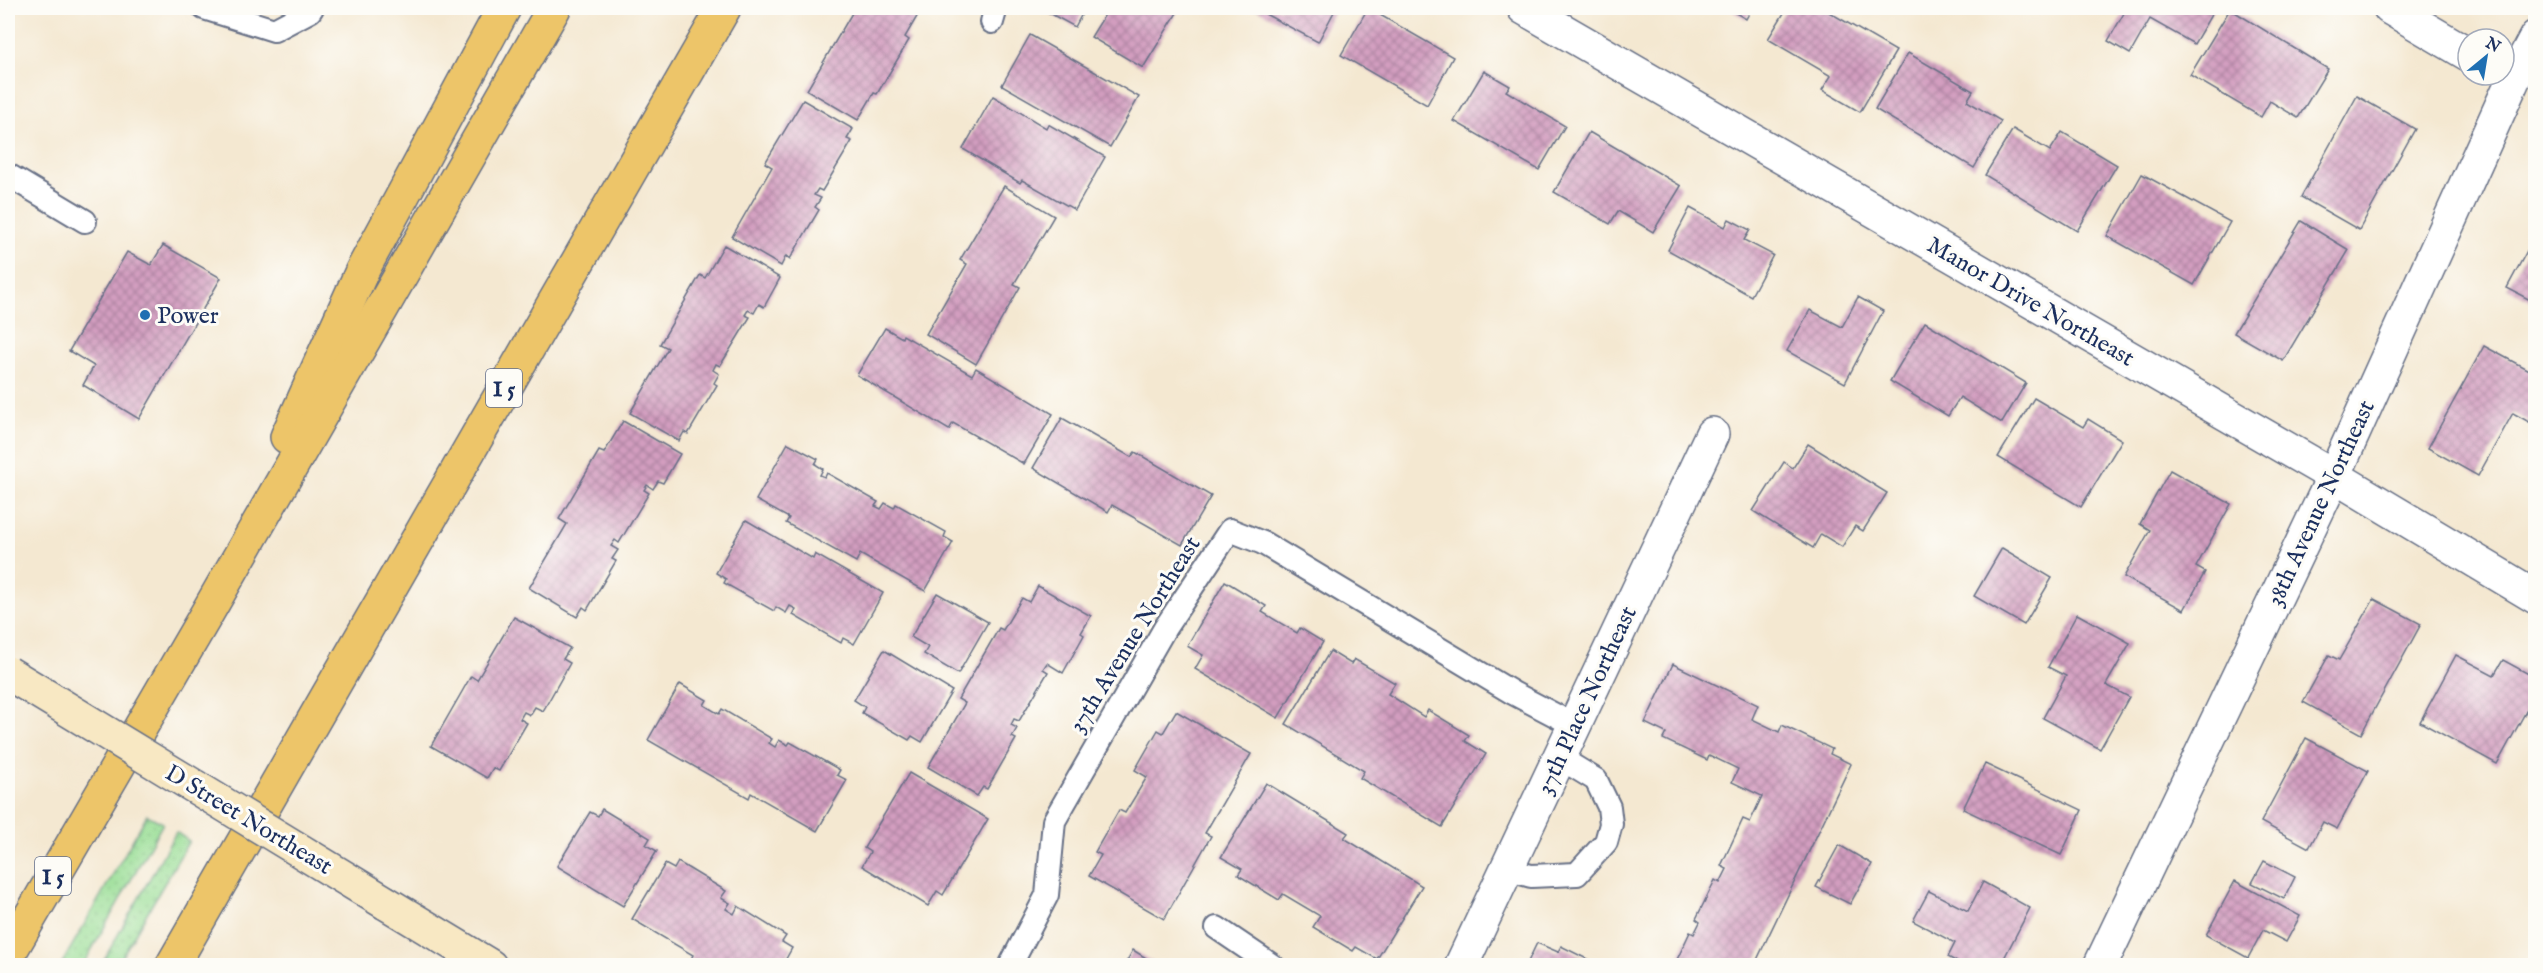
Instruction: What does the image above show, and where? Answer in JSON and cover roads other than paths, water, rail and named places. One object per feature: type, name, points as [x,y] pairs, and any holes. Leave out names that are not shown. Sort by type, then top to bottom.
[{"type":"highway","name":"I 5","points":[[206,615],[362,271],[504,8]]},
{"type":"highway","name":"I 5","points":[[8,955],[554,8]]},
{"type":"highway","name":"I 5","points":[[172,966],[724,8]]},
{"type":"street","name":"Manor Drive Northeast","points":[[1524,8],[2334,476],[2535,597]]},
{"type":"street","points":[[2390,8],[2456,47]]},
{"type":"street","name":"38th Avenue Northeast","points":[[2100,966],[2334,476],[2518,83],[2535,37]]},
{"type":"street","name":"37th Place Northeast","points":[[1461,966],[1712,434]]},
{"type":"street","name":"D Street Northeast","points":[[8,673],[490,966]]},
{"type":"lane","points":[[204,8],[274,30],[312,8]]},
{"type":"lane","points":[[8,175],[85,221]]},
{"type":"lane","name":"37th Avenue Northeast","points":[[1010,966],[1047,895],[1054,821],[1165,628],[1230,530],[1263,543],[1513,693],[1574,725]]},
{"type":"lane","points":[[1506,869],[1530,876],[1577,874],[1606,842],[1611,824],[1609,807],[1596,780],[1560,758]]},
{"type":"lane","points":[[1217,928],[1273,966]]},
{"type":"place","name":"Power","points":[[145,315]]}]
